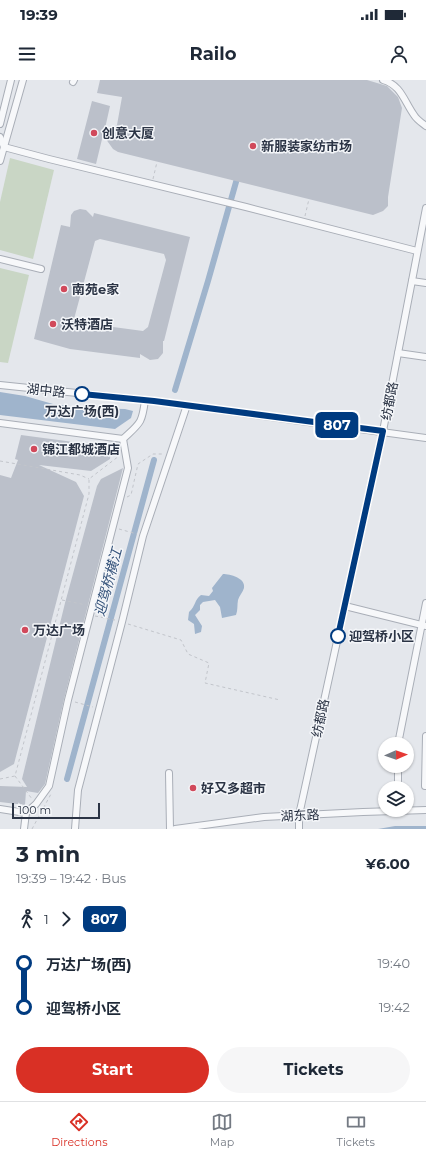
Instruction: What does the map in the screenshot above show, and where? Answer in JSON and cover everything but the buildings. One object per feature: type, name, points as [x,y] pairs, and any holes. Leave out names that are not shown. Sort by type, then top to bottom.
[{"type":"street","points":[[0,124],[12,80]]},
{"type":"street","points":[[0,161],[23,80]]},
{"type":"street","points":[[383,80],[390,82],[399,89],[414,117],[426,126]]},
{"type":"street","points":[[0,138],[4,147]]},
{"type":"street","points":[[4,147],[417,251]]},
{"type":"street","name":"纺都路","points":[[299,829],[299,815],[383,431],[426,208]]},
{"type":"street","points":[[0,259],[41,269]]},
{"type":"street","points":[[412,281],[426,283]]},
{"type":"street","points":[[398,353],[426,357]]},
{"type":"street","name":"湖中路","points":[[0,385],[186,405],[426,438]]},
{"type":"street","points":[[0,423],[123,439],[140,424],[143,417],[145,400]]},
{"type":"street","points":[[75,829],[78,790],[143,536],[186,405]]},
{"type":"street","points":[[24,829],[26,813],[36,804],[49,786],[68,700],[128,468],[124,452],[123,439]]},
{"type":"street","points":[[400,737],[424,626],[426,603]]},
{"type":"street","points":[[345,606],[424,626]]},
{"type":"street","points":[[425,786],[426,736]]},
{"type":"street","points":[[169,773],[170,829]]},
{"type":"street","points":[[0,809],[26,813]]},
{"type":"street","name":"湖东路","points":[[175,829],[264,817],[426,810]]},
{"type":"path","points":[[152,184],[157,162]]},
{"type":"path","points":[[303,222],[309,199]]},
{"type":"path","points":[[89,479],[124,452]]},
{"type":"path","points":[[120,500],[131,496],[138,464],[153,454],[159,454]]},
{"type":"path","points":[[0,461],[80,475],[89,479]]},
{"type":"path","points":[[15,776],[89,494],[89,479]]},
{"type":"path","points":[[122,530],[137,534]]},
{"type":"path","points":[[61,600],[93,607]]},
{"type":"path","points":[[98,616],[181,640],[188,654],[209,663],[205,683],[280,700]]},
{"type":"path","points":[[75,702],[99,709]]},
{"type":"path","points":[[0,779],[15,776]]},
{"type":"path","points":[[15,776],[36,804]]},
{"type":"path","points":[[32,829],[52,793],[49,786]]},
{"type":"green space","points":[[10,158],[54,170],[33,259],[0,250],[0,202]]},
{"type":"green space","points":[[0,268],[29,275],[8,363],[0,362]]},
{"type":"water","points":[[0,392],[25,396],[53,404],[83,408],[125,409],[133,411],[131,418],[115,429],[0,415]]},
{"type":"water","points":[[223,574],[237,577],[243,582],[244,585],[238,600],[236,615],[222,618],[220,607],[215,600],[203,602],[200,605],[200,610],[195,615],[202,626],[201,632],[195,634],[194,624],[188,620],[189,612],[201,595],[209,596],[213,591],[212,588]]},
{"type":"water","points":[[395,826],[426,826],[426,829],[378,829]]},
{"type":"waterway","points":[[175,390],[238,175]]},
{"type":"waterway","name":"迎驾桥横江","points":[[67,779],[154,460]]},
{"type":"bus line","name":"807","points":[[82,394],[154,401],[383,431],[338,636]]},
{"type":"place","name":"创意大厦","points":[[94,133]]},
{"type":"place","name":"新服装家纺市场","points":[[253,146]]},
{"type":"place","name":"南苑e家","points":[[64,289]]},
{"type":"place","name":"沃特酒店","points":[[53,324]]},
{"type":"place","name":"万达广场(西)","points":[[82,394]]},
{"type":"place","name":"锦江都城酒店","points":[[34,449]]},
{"type":"place","name":"万达广场","points":[[25,630]]},
{"type":"place","name":"迎驾桥小区","points":[[338,636]]},
{"type":"place","name":"好又多超市","points":[[193,788]]}]
